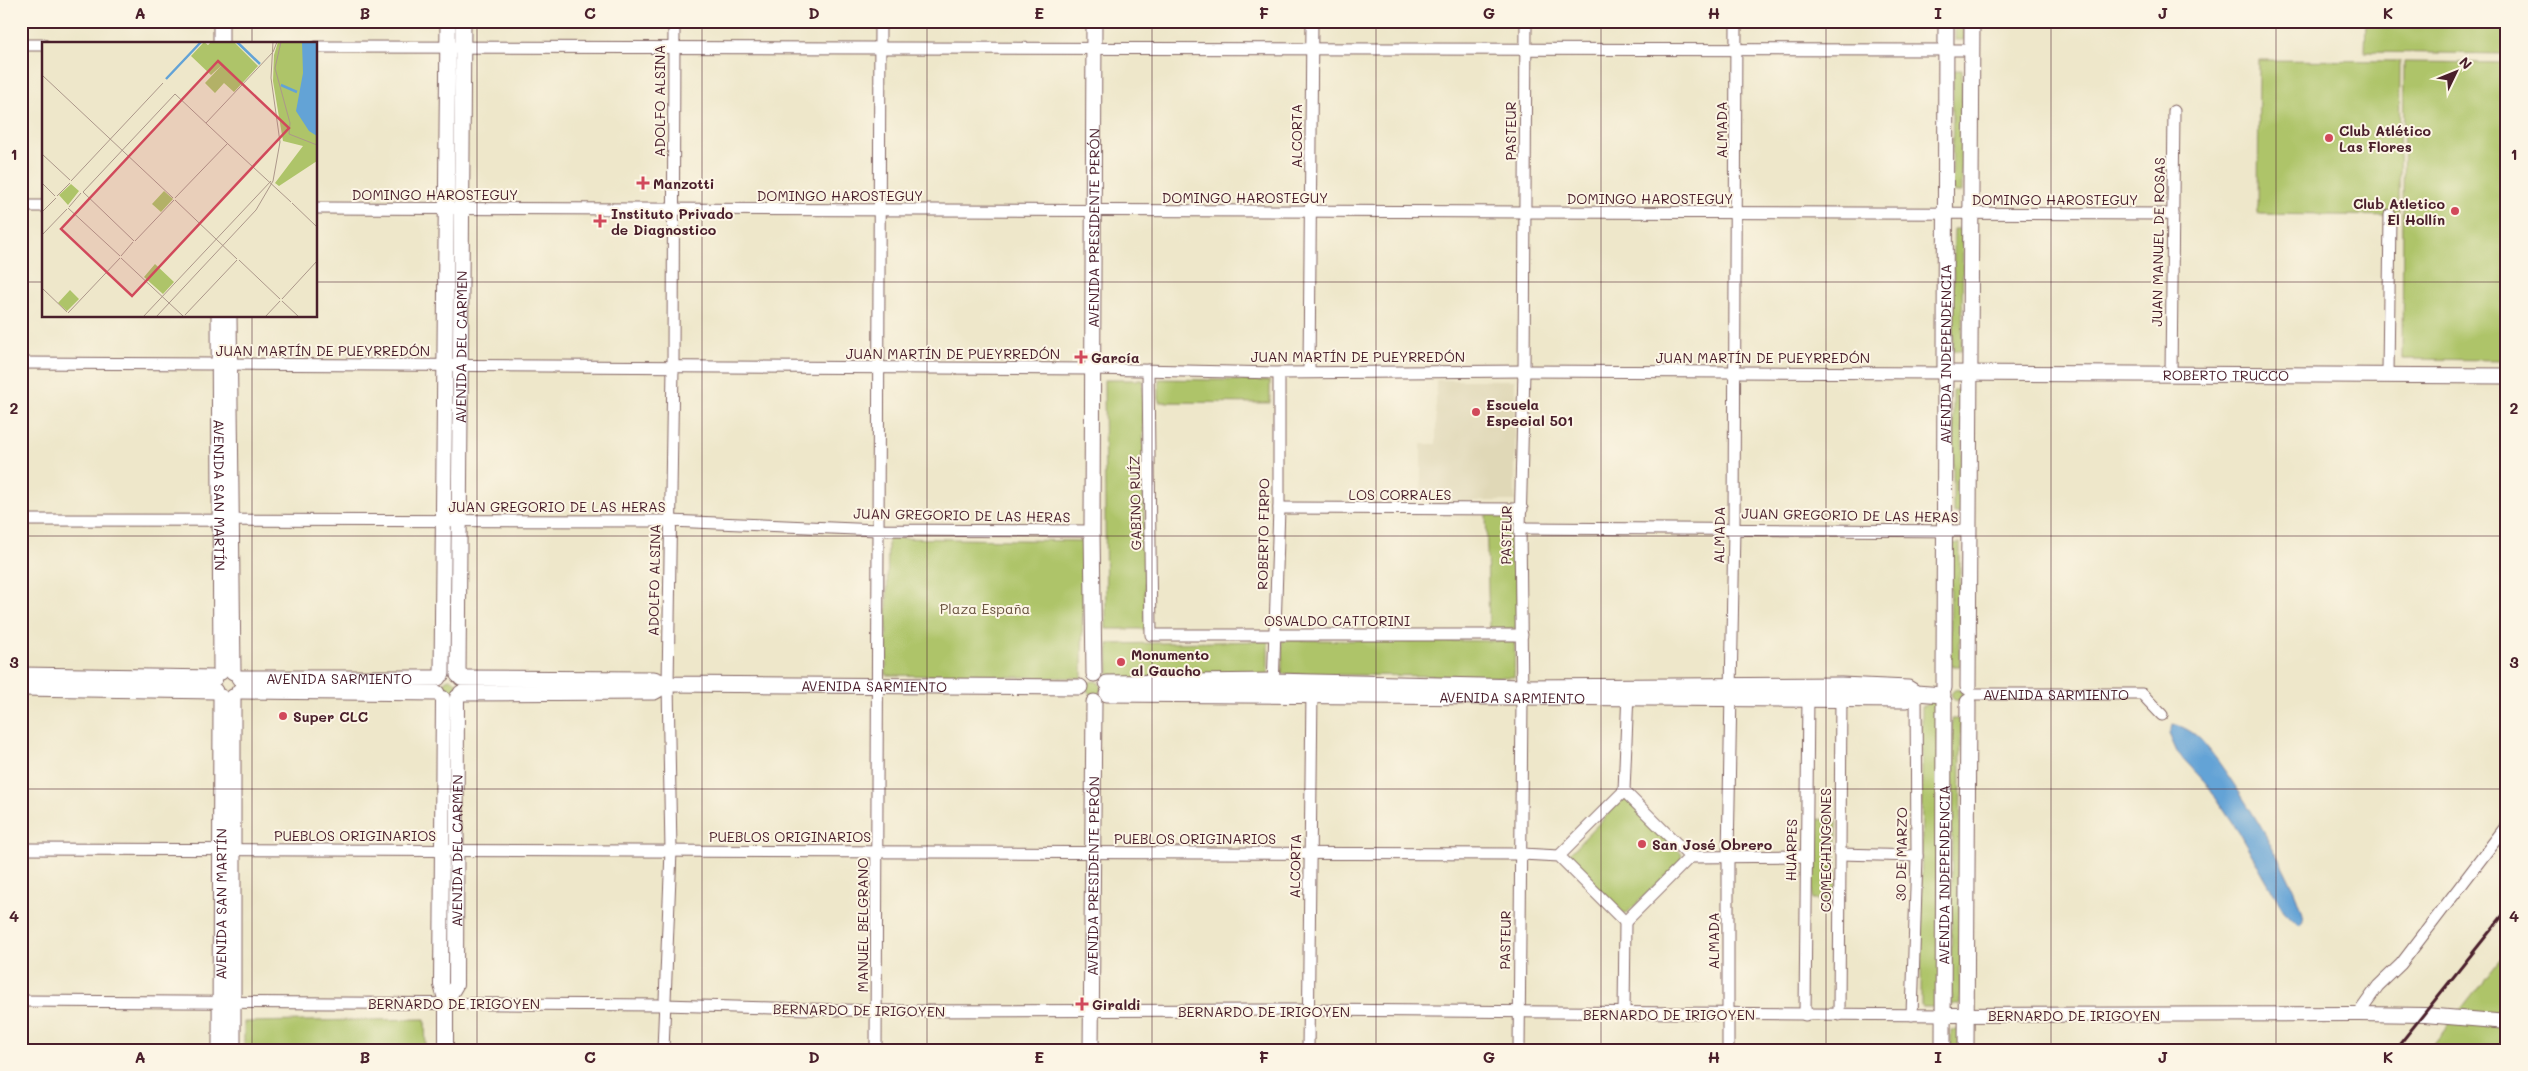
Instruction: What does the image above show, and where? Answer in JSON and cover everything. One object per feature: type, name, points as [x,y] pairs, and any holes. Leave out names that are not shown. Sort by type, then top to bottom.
[{"type":"main road","points":[[220,21],[221,42]]},
{"type":"main road","points":[[230,21],[230,42]]},
{"type":"main road","name":"AVENIDA DEL CARMEN","points":[[448,21],[455,48],[461,208],[459,520],[450,686]]},
{"type":"main road","name":"AVENIDA DEL CARMEN","points":[[450,686],[444,520],[445,208],[455,48],[463,21]]},
{"type":"main road","name":"AVENIDA PRESIDENTE PERÓN","points":[[1094,21],[1092,532],[1094,674]]},
{"type":"main road","name":"AVENIDA INDEPENDENCIA","points":[[1943,1050],[1946,21]]},
{"type":"main road","name":"AVENIDA INDEPENDENCIA","points":[[1966,1050],[1972,21]]},
{"type":"main road","name":"AVENIDA SAN MARTÍN","points":[[219,318],[224,364],[227,685],[226,1002],[220,1050]]},
{"type":"main road","points":[[224,364],[230,318]]},
{"type":"main road","name":"ROBERTO TRUCCO","points":[[1945,373],[2507,376]]},
{"type":"main road","name":"AVENIDA SARMIENTO","points":[[21,674],[227,685]]},
{"type":"main road","points":[[1094,674],[1101,675],[1103,693],[1083,696],[1080,687],[1083,679],[1094,674]]},
{"type":"main road","points":[[1955,681],[1963,682],[1969,695],[1961,708],[1954,708],[1944,695],[1955,681]]},
{"type":"main road","name":"AVENIDA SARMIENTO","points":[[21,688],[227,685],[450,686],[654,692],[668,684],[1080,687]]},
{"type":"main road","name":"AVENIDA SARMIENTO","points":[[1103,693],[1273,688],[1522,692],[1841,692],[1906,700],[1916,693],[1944,695]]},
{"type":"main road","name":"AVENIDA PRESIDENTE PERÓN","points":[[1092,1050],[1092,853],[1103,693]]},
{"type":"main road","name":"AVENIDA SAN MARTÍN","points":[[226,1002],[233,1050]]},
{"type":"street","name":"ADOLFO ALSINA","points":[[663,1050],[671,851],[668,684],[673,367],[674,21]]},
{"type":"street","name":"MANUEL BELGRANO","points":[[876,1050],[880,21]]},
{"type":"street","name":"ALCORTA","points":[[1309,371],[1312,21]]},
{"type":"street","name":"PASTEUR","points":[[1519,1050],[1518,1013],[1522,854],[1520,528],[1522,509],[1524,371],[1526,21]]},
{"type":"street","name":"ALMADA","points":[[1728,1050],[1728,856],[1734,528],[1736,21]]},
{"type":"street","points":[[21,45],[42,45]]},
{"type":"street","points":[[318,48],[1972,50]]},
{"type":"street","name":"JUAN MANUEL DE ROSAS","points":[[2171,373],[2174,110]]},
{"type":"street","points":[[21,206],[42,206]]},
{"type":"street","name":"DOMINGO HAROSTEGUY","points":[[318,208],[2173,214]]},
{"type":"street","points":[[2388,374],[2390,214]]},
{"type":"street","name":"JUAN MARTÍN DE PUEYRREDÓN","points":[[21,363],[879,367],[1279,373],[1309,371],[1524,371],[1945,373]]},
{"type":"street","name":"GABINO RUÍZ","points":[[1148,370],[1151,635]]},
{"type":"street","name":"ROBERTO FIRPO","points":[[1273,688],[1279,508],[1279,373]]},
{"type":"street","name":"LOS CORRALES","points":[[1279,508],[1522,509]]},
{"type":"street","name":"JUAN GREGORIO DE LAS HERAS","points":[[21,520],[670,521],[878,530],[1092,532]]},
{"type":"street","name":"JUAN GREGORIO DE LAS HERAS","points":[[1520,528],[1969,531]]},
{"type":"street","name":"OSVALDO CATTORINI","points":[[1151,635],[1522,636]]},
{"type":"street","name":"AVENIDA DEL CARMEN","points":[[446,1050],[446,1002],[441,985],[441,850],[450,686]]},
{"type":"street","name":"AVENIDA DEL CARMEN","points":[[446,1002],[456,985],[457,850],[450,686]]},
{"type":"street","name":"ALCORTA","points":[[1308,1050],[1312,689]]},
{"type":"street","points":[[1625,922],[1559,856],[1624,791],[1628,692]]},
{"type":"street","name":"HUARPES","points":[[1805,1015],[1808,692]]},
{"type":"street","name":"COMECHINGONES","points":[[1840,1015],[1841,692]]},
{"type":"street","name":"30 DE MARZO","points":[[1912,1015],[1917,856],[1916,693]]},
{"type":"street","name":"AVENIDA SARMIENTO","points":[[1969,695],[2142,694],[2162,715]]},
{"type":"street","points":[[1624,791],[1690,856],[1806,856]]},
{"type":"street","points":[[2358,1014],[2378,986],[2401,964],[2507,826]]},
{"type":"street","name":"PUEBLOS ORIGINARIOS","points":[[21,849],[877,851],[1522,854],[1559,856]]},
{"type":"street","points":[[1840,854],[1917,856]]},
{"type":"street","points":[[1624,1014],[1625,922],[1690,856]]},
{"type":"street","name":"BERNARDO DE IRIGOYEN","points":[[21,1001],[446,1002],[664,1005],[877,1012],[1308,1010],[1728,1015],[2358,1014],[2425,1015],[2507,1022]]},
{"type":"shaded area","name":"Escuela Especial 501","points":[[1436,380],[1515,380],[1515,501],[1421,501],[1421,444],[1436,444]]},
{"type":"green space","points":[[1955,21],[1964,21],[1964,40],[1955,40]]},
{"type":"green space","points":[[2366,21],[2507,21],[2507,54],[2365,52]]},
{"type":"green space","name":"Club Atlético Las Flores","points":[[2259,60],[2400,61],[2399,216],[2258,214]]},
{"type":"green space","name":"Club Atletico El Hollín","points":[[2404,62],[2507,63],[2507,360],[2402,359]]},
{"type":"green space","points":[[1953,70],[1962,70],[1962,192],[1952,192]]},
{"type":"green space","points":[[1954,229],[1963,229],[1962,351],[1953,351]]},
{"type":"green space","points":[[1159,379],[1270,381],[1270,403],[1159,402]]},
{"type":"green space","points":[[1104,380],[1143,380],[1145,629],[1106,629]]},
{"type":"green space","points":[[1953,390],[1963,390],[1962,513],[1953,513]]},
{"type":"green space","points":[[1486,512],[1517,513],[1519,628],[1489,629]]},
{"type":"green space","points":[[448,530],[454,530],[453,660],[447,660]]},
{"type":"green space","name":"Plaza España","points":[[888,538],[1083,541],[1082,678],[886,675]]},
{"type":"green space","points":[[1960,543],[1960,666],[1950,666],[1951,544]]},
{"type":"green space","points":[[1282,640],[1515,641],[1514,677],[1282,674]]},
{"type":"green space","points":[[1268,641],[1268,677],[1109,680],[1108,644]]},
{"type":"green space","points":[[450,679],[455,681],[457,686],[455,691],[450,693],[445,691],[443,686],[445,681]]},
{"type":"green space","points":[[1094,681],[1099,683],[1101,688],[1099,693],[1094,695],[1089,693],[1087,688],[1089,683]]},
{"type":"green space","points":[[1957,689],[1963,695],[1957,701],[1951,695]]},
{"type":"green space","points":[[1930,701],[1939,701],[1940,1007],[1921,1007],[1922,707]]},
{"type":"green space","points":[[1952,718],[1961,718],[1960,1005],[1951,1005]]},
{"type":"green space","points":[[1627,799],[1681,853],[1682,859],[1627,913],[1624,913],[1570,860],[1569,854],[1621,801]]},
{"type":"green space","points":[[1813,819],[1837,820],[1836,900],[1812,900]]},
{"type":"green space","points":[[446,860],[451,860],[450,990],[445,990]]},
{"type":"green space","points":[[2507,950],[2507,1050],[2429,1050]]},
{"type":"green space","points":[[425,1019],[426,1050],[244,1050],[244,1022]]},
{"type":"green space","points":[[1951,1030],[1960,1030],[1960,1050],[1951,1050]]},
{"type":"water","points":[[2173,724],[2180,726],[2200,739],[2244,799],[2277,855],[2290,882],[2303,922],[2299,926],[2284,911],[2240,834],[2205,782],[2177,752],[2169,734]]},
{"type":"railway","points":[[2395,1050],[2507,910]]},
{"type":"place","name":"Club Atlético Las Flores","points":[[2329,138]]},
{"type":"place","name":"Manzotti","points":[[643,183]]},
{"type":"place","name":"Club Atletico El Hollín","points":[[2455,211]]},
{"type":"place","name":"Instituto Privado de Diagnostico","points":[[600,221]]},
{"type":"place","name":"García","points":[[1081,357]]},
{"type":"place","name":"Escuela Especial 501","points":[[1476,412]]},
{"type":"place","name":"Monumento al Gaucho","points":[[1121,662]]},
{"type":"place","name":"Super CLC","points":[[283,716]]},
{"type":"place","name":"San José Obrero","points":[[1642,844]]},
{"type":"place","name":"Giraldi","points":[[1082,1004]]}]
